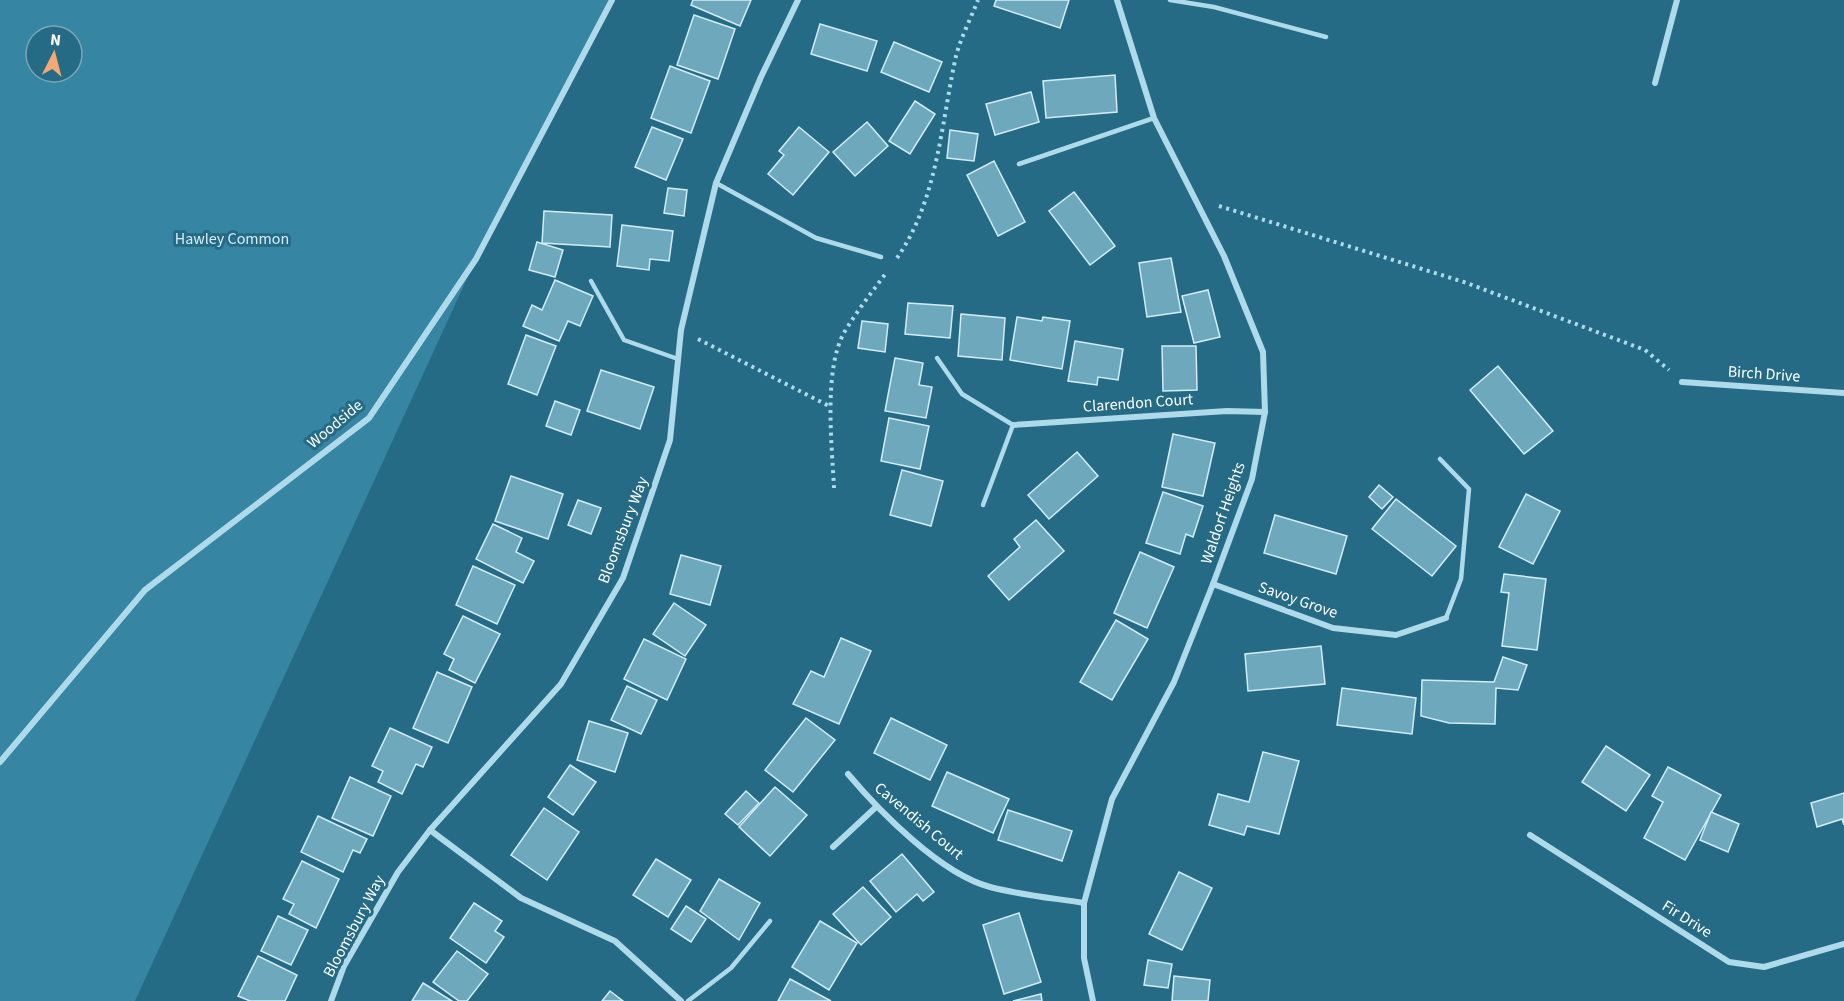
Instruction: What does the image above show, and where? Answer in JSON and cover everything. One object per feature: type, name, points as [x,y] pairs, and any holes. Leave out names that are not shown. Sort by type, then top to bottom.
[{"type":"street","name":"Woodside","points":[[0,762],[145,590],[369,418],[476,259],[612,0]]},
{"type":"street","name":"Bloomsbury Way","points":[[331,1001],[344,966],[398,872],[430,830],[561,684],[623,578],[670,440],[681,330],[716,183],[761,77],[798,0]]},
{"type":"street","name":"Waldorf Heights","points":[[1093,1001],[1084,958],[1084,903],[1112,799],[1174,682],[1213,584],[1252,480],[1265,412],[1263,352],[1224,256],[1154,118],[1117,0]]},
{"type":"street","points":[[1655,83],[1677,0]]},
{"type":"street","name":"Birch Drive","points":[[1682,382],[1844,393]]},
{"type":"street","name":"Clarendon Court","points":[[1013,425],[1227,411],[1265,412]]},
{"type":"street","name":"Savoy Grove","points":[[1213,584],[1333,628],[1396,635],[1446,618]]},
{"type":"street","name":"Cavendish Court","points":[[848,774],[876,807],[951,869],[988,886],[1084,903]]},
{"type":"street","points":[[833,848],[876,807]]},
{"type":"street","points":[[430,830],[521,897],[615,941],[681,1001]]},
{"type":"street","name":"Fir Drive","points":[[1530,835],[1729,962],[1764,967],[1844,944]]},
{"type":"lane","points":[[1170,0],[1214,7],[1326,37]]},
{"type":"lane","points":[[1018,164],[1154,118]]},
{"type":"lane","points":[[716,183],[816,238],[881,257]]},
{"type":"lane","points":[[591,281],[624,340],[678,359]]},
{"type":"lane","points":[[937,358],[962,394],[1013,425],[983,505]]},
{"type":"lane","points":[[1440,459],[1469,489],[1461,579],[1446,618]]},
{"type":"lane","points":[[688,1001],[731,968],[770,921]]},
{"type":"path","points":[[834,488],[831,407],[835,359],[844,332],[911,238],[929,194],[957,53],[978,0]]},
{"type":"path","points":[[1195,199],[1464,282],[1645,350],[1682,382]]},
{"type":"path","points":[[681,330],[831,407]]},
{"type":"green space","name":"Hawley Common","points":[[0,0],[612,0],[476,259],[135,1001],[0,1001]]},
{"type":"building","points":[[693,0],[751,0],[740,26],[691,5]]},
{"type":"building","points":[[996,0],[1069,0],[1060,28],[994,6]]},
{"type":"building","points":[[694,15],[735,29],[718,79],[677,65]]},
{"type":"building","points":[[820,24],[877,41],[867,71],[811,54]]},
{"type":"building","points":[[894,42],[942,62],[929,92],[881,72]]},
{"type":"building","points":[[670,66],[710,81],[691,133],[651,118]]},
{"type":"building","points":[[1115,75],[1117,112],[1046,118],[1043,81]]},
{"type":"building","points":[[1031,92],[1039,122],[995,135],[986,104]]},
{"type":"building","points":[[915,101],[935,114],[910,154],[889,141]]},
{"type":"building","points":[[867,122],[888,146],[855,176],[833,152]]},
{"type":"building","points":[[652,127],[683,139],[666,180],[635,167]]},
{"type":"building","points":[[799,127],[829,152],[793,195],[768,174],[784,155],[779,151]]},
{"type":"building","points":[[950,130],[978,134],[974,161],[947,158]]},
{"type":"building","points":[[994,161],[1025,222],[998,236],[967,175]]},
{"type":"building","points":[[668,188],[687,190],[684,216],[664,213]]},
{"type":"building","points":[[1074,192],[1115,246],[1090,265],[1049,211]]},
{"type":"building","points":[[544,211],[612,215],[610,247],[542,243]]},
{"type":"building","points":[[622,225],[673,231],[669,261],[650,259],[649,270],[617,266]]},
{"type":"building","points":[[537,242],[563,250],[555,277],[529,270]]},
{"type":"building","points":[[1171,258],[1181,312],[1147,317],[1139,263]]},
{"type":"building","points":[[555,280],[593,296],[580,326],[568,321],[559,341],[523,326],[532,305],[542,310]]},
{"type":"building","points":[[1208,290],[1220,337],[1194,343],[1182,296]]},
{"type":"building","points":[[908,303],[953,306],[950,338],[905,334]]},
{"type":"building","points":[[961,314],[1005,318],[1002,360],[958,356]]},
{"type":"building","points":[[1017,317],[1042,321],[1043,317],[1070,321],[1062,369],[1010,360]]},
{"type":"building","points":[[862,321],[888,324],[885,352],[858,348]]},
{"type":"building","points":[[526,335],[556,346],[537,395],[508,384]]},
{"type":"building","points":[[1075,341],[1123,349],[1118,380],[1098,377],[1097,385],[1068,381]]},
{"type":"building","points":[[1162,346],[1196,346],[1197,390],[1163,391]]},
{"type":"building","points":[[895,358],[923,363],[919,385],[932,387],[926,418],[885,411]]},
{"type":"building","points":[[1498,366],[1553,431],[1524,454],[1470,390]]},
{"type":"building","points":[[601,370],[654,387],[640,429],[587,411]]},
{"type":"building","points":[[555,401],[580,410],[571,435],[546,426]]},
{"type":"building","points":[[889,418],[929,426],[920,469],[881,461]]},
{"type":"building","points":[[1173,434],[1215,443],[1203,496],[1162,487]]},
{"type":"building","points":[[1077,452],[1098,476],[1049,519],[1028,495]]},
{"type":"building","points":[[902,470],[943,481],[931,526],[890,515]]},
{"type":"building","points":[[511,476],[563,494],[548,539],[495,521]]},
{"type":"building","points":[[1379,485],[1393,497],[1382,509],[1369,497]]},
{"type":"building","points":[[1163,492],[1203,506],[1193,537],[1186,534],[1180,554],[1146,543]]},
{"type":"building","points":[[1526,494],[1560,511],[1533,564],[1499,547]]},
{"type":"building","points":[[1396,499],[1456,546],[1432,576],[1372,529]]},
{"type":"building","points":[[578,500],[601,508],[591,534],[568,525]]},
{"type":"building","points":[[1275,515],[1347,536],[1336,574],[1264,553]]},
{"type":"building","points":[[1036,520],[1064,551],[1009,600],[988,576],[1020,547],[1014,539]]},
{"type":"building","points":[[493,524],[522,538],[516,552],[534,561],[523,583],[476,559]]},
{"type":"building","points":[[1140,552],[1174,567],[1147,628],[1114,613]]},
{"type":"building","points":[[681,555],[721,566],[710,605],[670,594]]},
{"type":"building","points":[[473,566],[515,585],[497,624],[456,605]]},
{"type":"building","points":[[1504,574],[1546,579],[1537,650],[1502,646],[1509,593],[1501,592]]},
{"type":"building","points":[[674,603],[706,625],[685,656],[653,634]]},
{"type":"building","points":[[463,616],[500,634],[475,683],[449,670],[454,659],[444,654]]},
{"type":"building","points":[[1116,620],[1148,639],[1112,700],[1080,682]]},
{"type":"building","points":[[841,638],[871,651],[839,724],[793,704],[811,671],[824,677]]},
{"type":"building","points":[[644,639],[686,659],[667,700],[624,679]]},
{"type":"building","points":[[1321,646],[1325,684],[1248,691],[1245,654]]},
{"type":"building","points":[[1503,657],[1527,665],[1518,690],[1496,688],[1495,724],[1449,723],[1421,716],[1422,680],[1494,682]]},
{"type":"building","points":[[437,672],[472,687],[448,743],[413,728]]},
{"type":"building","points":[[627,686],[657,700],[641,734],[611,720]]},
{"type":"building","points":[[1342,688],[1416,698],[1412,734],[1337,725]]},
{"type":"building","points":[[806,718],[835,740],[793,792],[765,770]]},
{"type":"building","points":[[891,718],[947,745],[930,780],[874,753]]},
{"type":"building","points":[[589,721],[628,733],[615,772],[577,760]]},
{"type":"building","points":[[390,728],[432,747],[423,767],[416,764],[402,794],[378,782],[383,771],[372,766]]},
{"type":"building","points":[[1606,746],[1650,775],[1626,811],[1582,782]]},
{"type":"building","points":[[1263,752],[1299,761],[1279,834],[1247,826],[1244,835],[1209,825],[1218,794],[1249,802]]},
{"type":"building","points":[[570,765],[596,782],[573,815],[548,797]]},
{"type":"building","points":[[1668,767],[1721,795],[1685,860],[1644,838],[1663,802],[1652,796]]},
{"type":"building","points":[[947,772],[1009,799],[993,833],[932,806]]},
{"type":"building","points":[[350,777],[391,796],[373,836],[332,818]]},
{"type":"building","points":[[775,787],[807,815],[770,856],[739,827]]},
{"type":"building","points":[[746,791],[759,803],[738,825],[725,814]]},
{"type":"building","points":[[1844,793],[1844,825],[1842,819],[1817,827],[1811,803]]},
{"type":"building","points":[[544,808],[579,832],[547,880],[511,855]]},
{"type":"building","points":[[1008,810],[1072,831],[1062,861],[998,840]]},
{"type":"building","points":[[1711,812],[1739,824],[1728,852],[1700,840]]},
{"type":"building","points":[[318,816],[367,839],[360,853],[353,850],[343,872],[301,852]]},
{"type":"building","points":[[902,854],[934,892],[923,901],[917,894],[896,912],[870,881]]},
{"type":"building","points":[[656,859],[691,880],[668,917],[633,895]]},
{"type":"building","points":[[302,861],[339,879],[316,928],[289,914],[294,904],[283,899]]},
{"type":"building","points":[[1179,872],[1212,888],[1182,950],[1149,934]]},
{"type":"building","points":[[719,879],[760,903],[739,940],[700,911]]},
{"type":"building","points":[[863,887],[891,917],[861,945],[833,914]]},
{"type":"building","points":[[474,903],[502,921],[495,931],[504,937],[486,963],[450,938]]},
{"type":"building","points":[[686,906],[706,919],[691,942],[671,929]]},
{"type":"building","points":[[1019,913],[1041,982],[1004,994],[983,925]]},
{"type":"building","points":[[278,916],[308,930],[291,965],[261,951]]},
{"type":"building","points":[[820,921],[857,943],[829,990],[792,967]]},
{"type":"building","points":[[457,951],[488,974],[467,1001],[459,1001],[433,982]]},
{"type":"building","points":[[258,956],[297,975],[285,1001],[250,1001],[238,996]]},
{"type":"building","points":[[1148,960],[1172,964],[1168,988],[1144,985]]},
{"type":"building","points":[[1174,976],[1210,980],[1208,1001],[1172,1001]]},
{"type":"building","points":[[790,979],[831,1001],[778,1001]]},
{"type":"building","points":[[423,983],[452,1001],[412,1001]]},
{"type":"building","points":[[610,991],[623,1001],[602,1001]]},
{"type":"building","points":[[1041,994],[1042,1001],[1013,1001]]}]
